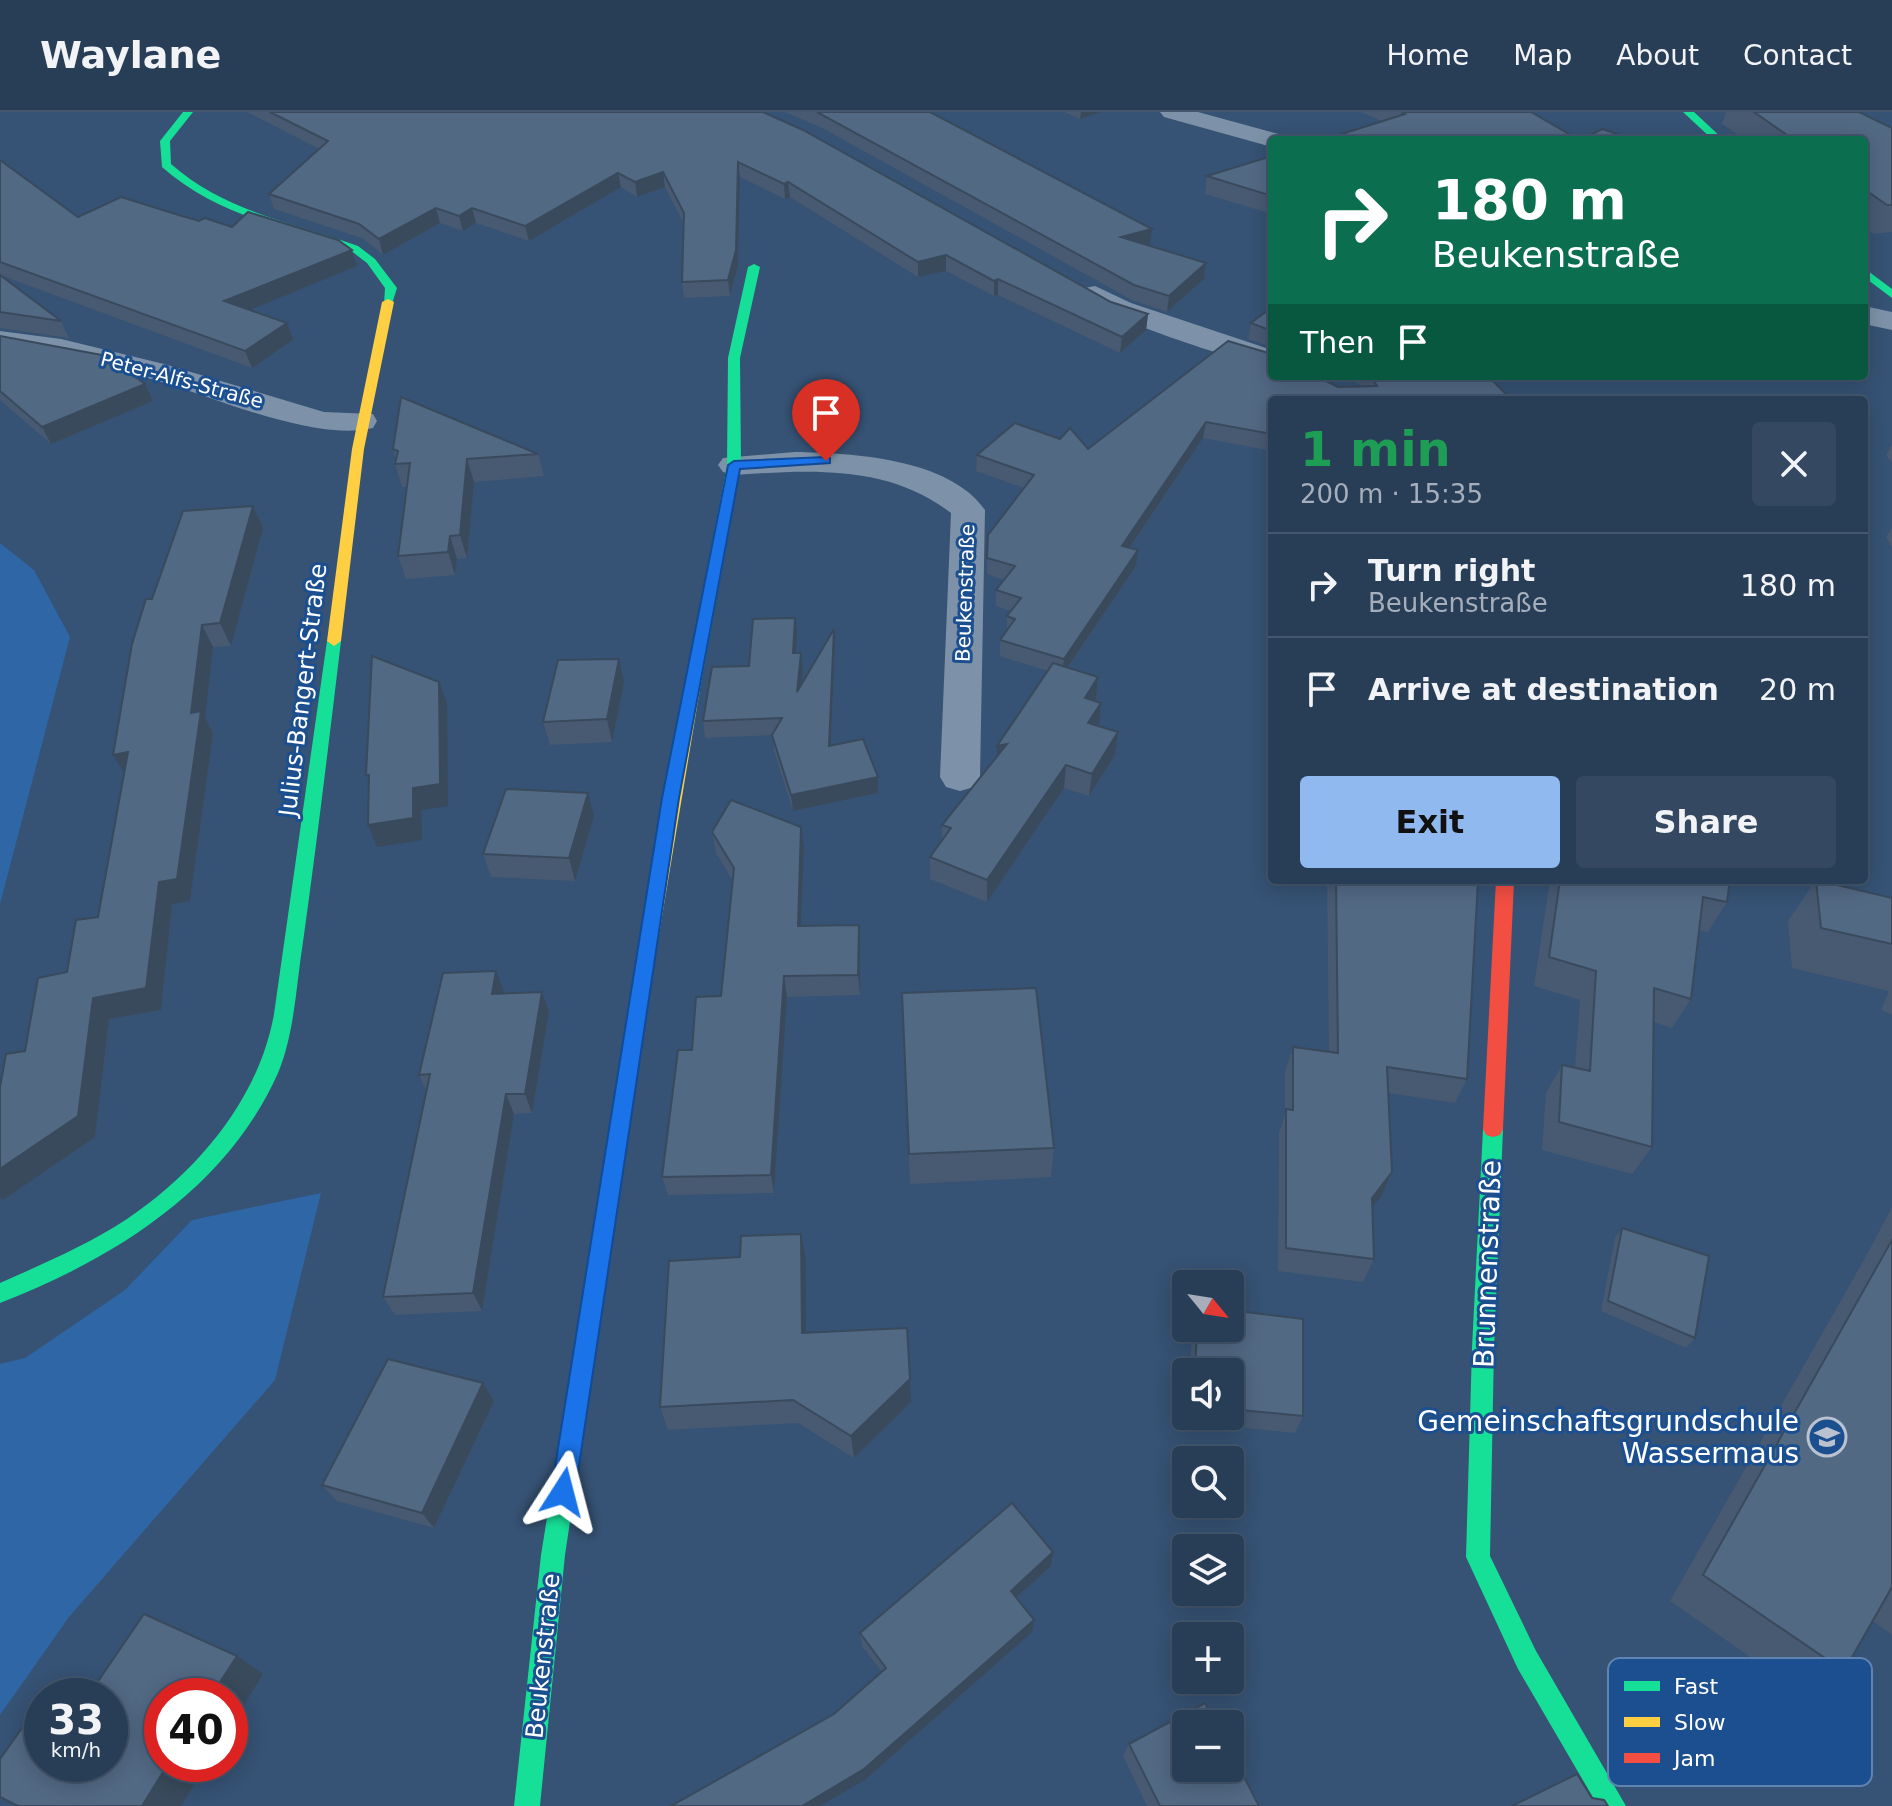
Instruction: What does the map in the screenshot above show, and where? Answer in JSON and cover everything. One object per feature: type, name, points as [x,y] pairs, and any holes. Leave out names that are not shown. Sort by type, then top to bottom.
[{"type":"street","name":"Julius-Bangert-Straße","points":[[0,1293],[74,1259],[132,1227],[172,1196],[212,1155],[248,1107],[275,1056],[305,870],[362,421],[391,288],[375,262],[352,247],[215,203],[179,183],[166,164],[162,144],[171,126],[188,112]]},
{"type":"street","points":[[1172,112],[1268,139]]},
{"type":"street","points":[[1688,112],[1715,136]]},
{"type":"street","name":"Beukenstraße","points":[[527,1806],[555,1539],[671,798],[734,465],[734,358],[754,267]]},
{"type":"street","points":[[1868,274],[1892,295]]},
{"type":"street","points":[[1066,278],[1121,309],[1268,359]]},
{"type":"street","points":[[1868,316],[1892,321]]},
{"type":"street","name":"Peter-Alfs-Straße","points":[[0,340],[61,348],[164,373],[322,421],[362,421]]},
{"type":"street","name":"Beukenstraße","points":[[734,465],[826,461],[870,466],[949,492],[968,510],[960,777]]},
{"type":"street","name":"Brunnenstraße","points":[[1505,884],[1483,1348],[1478,1557],[1527,1660],[1613,1806]]},
{"type":"shaded area","points":[[0,543],[34,570],[70,637],[0,904]]},
{"type":"shaded area","points":[[321,1193],[275,1380],[69,1617],[0,1715],[0,1364],[25,1358],[125,1290],[192,1220]]},
{"type":"building","points":[[270,112],[763,112],[803,130],[1111,302],[1148,314],[1122,337],[998,279],[994,281],[946,255],[918,262],[788,182],[784,184],[738,162],[736,250],[728,280],[682,282],[684,213],[663,172],[635,182],[618,173],[525,226],[472,208],[459,216],[436,208],[379,239],[359,224],[269,194],[328,141]]},
{"type":"building","points":[[817,112],[930,112],[1152,229],[1121,237],[1206,263],[1169,296],[1134,285]]},
{"type":"building","points":[[1401,112],[1531,112],[1572,136],[1336,136],[1405,114]]},
{"type":"building","points":[[1754,112],[1859,112],[1892,128],[1892,205],[1887,205],[1868,192],[1868,136],[1788,136]]},
{"type":"building","points":[[1602,129],[1623,136],[1589,136]]},
{"type":"building","points":[[1268,157],[1268,195],[1207,176]]},
{"type":"building","points":[[0,160],[78,217],[121,197],[199,221],[205,218],[232,227],[248,212],[338,240],[352,250],[224,301],[287,323],[245,351],[0,262]]},
{"type":"building","points":[[0,275],[61,321],[0,312]]},
{"type":"building","points":[[1268,310],[1268,329],[1251,323]]},
{"type":"building","points":[[0,336],[107,356],[145,384],[42,427],[0,391]]},
{"type":"building","points":[[1228,341],[1268,353],[1268,380],[1324,380],[1338,387],[1377,386],[1373,380],[1492,380],[1508,396],[1268,396],[1268,433],[1206,422],[1122,546],[1138,550],[1064,659],[1000,640],[1015,619],[1007,616],[1021,598],[996,590],[1015,566],[987,558],[988,535],[1034,475],[977,455],[1015,423],[1060,439],[1070,428],[1088,449]]},
{"type":"building","points":[[401,397],[538,454],[467,459],[460,535],[450,536],[448,552],[398,556],[410,463],[395,464],[398,451],[393,449]]},
{"type":"building","points":[[253,506],[220,623],[202,625],[191,713],[201,711],[177,879],[159,882],[146,988],[93,998],[78,1116],[0,1169],[0,1087],[6,1054],[25,1051],[38,978],[67,972],[76,920],[98,917],[128,752],[113,755],[132,644],[146,599],[152,599],[183,511]]},
{"type":"building","points":[[795,618],[793,653],[801,653],[797,692],[834,629],[829,746],[863,739],[878,777],[791,795],[772,735],[782,718],[703,721],[712,667],[749,666],[753,619]]},
{"type":"building","points":[[372,656],[439,682],[440,784],[413,788],[413,818],[368,825],[369,775],[366,775]]},
{"type":"building","points":[[619,659],[607,719],[543,722],[558,660]]},
{"type":"building","points":[[1053,663],[1098,677],[1085,698],[1101,703],[1088,723],[1118,732],[1092,774],[1066,765],[987,880],[930,857],[951,828],[942,825],[1007,744],[997,746]]},
{"type":"building","points":[[506,789],[588,793],[569,858],[483,854]]},
{"type":"building","points":[[731,800],[801,827],[798,926],[859,925],[858,975],[784,976],[771,1175],[662,1177],[678,1050],[692,1050],[696,997],[721,996],[734,868],[712,832]]},
{"type":"building","points":[[1336,884],[1478,884],[1467,1079],[1387,1067],[1392,1172],[1372,1198],[1374,1259],[1286,1248],[1286,1109],[1293,1110],[1293,1047],[1338,1053]]},
{"type":"building","points":[[1559,884],[1729,884],[1727,902],[1703,897],[1691,999],[1654,988],[1652,1147],[1559,1122],[1562,1065],[1590,1071],[1596,971],[1549,957]]},
{"type":"building","points":[[1816,884],[1833,884],[1892,898],[1892,944],[1821,928]]},
{"type":"building","points":[[496,971],[492,994],[542,992],[525,1094],[506,1094],[473,1293],[383,1297],[430,1074],[419,1075],[443,973]]},
{"type":"building","points":[[1036,988],[1054,1148],[909,1154],[902,993]]},
{"type":"building","points":[[1622,1228],[1709,1256],[1695,1338],[1608,1301]]},
{"type":"building","points":[[801,1234],[802,1333],[907,1328],[910,1379],[851,1436],[793,1400],[660,1407],[669,1261],[740,1257],[741,1236]]},
{"type":"building","name":"Gemeinschaftsgrundschule Wassermaus","points":[[1892,1240],[1892,1587],[1851,1658],[1825,1658],[1703,1575]]},
{"type":"building","points":[[1244,1312],[1303,1319],[1303,1416],[1244,1410],[1244,1358],[1196,1358],[1196,1342],[1244,1342]]},
{"type":"building","points":[[388,1359],[483,1383],[422,1513],[322,1485]]},
{"type":"building","points":[[1012,1503],[1053,1552],[1011,1591],[1034,1620],[864,1769],[802,1806],[671,1806],[834,1714],[886,1668],[860,1633]]},
{"type":"building","points":[[144,1614],[237,1656],[223,1678],[144,1678],[144,1782],[157,1782],[142,1806],[18,1806],[0,1797],[0,1759],[24,1725],[24,1782],[128,1782],[128,1678],[100,1678]]},
{"type":"building","points":[[1205,1703],[1209,1710],[1192,1710]]},
{"type":"building","points":[[1172,1721],[1172,1782],[1244,1782],[1244,1777],[1259,1806],[1160,1806],[1129,1744]]},
{"type":"building","points":[[1577,1774],[1592,1798],[1604,1800],[1608,1806],[1512,1806]]},
{"type":"traffic: fast","points":[[188,112],[165,141],[166,165],[207,196],[230,207],[354,248],[371,261],[391,288],[388,302]]},
{"type":"traffic: fast","points":[[1688,112],[1715,136]]},
{"type":"traffic: fast","points":[[692,689],[734,465],[734,358],[754,267]]},
{"type":"traffic: fast","points":[[1868,274],[1892,295]]},
{"type":"traffic: fast","points":[[0,1293],[91,1251],[154,1211],[187,1182],[232,1130],[268,1072],[284,1014],[334,641]]},
{"type":"traffic: fast","points":[[527,1806],[553,1555],[645,965]]},
{"type":"traffic: fast","points":[[1493,1129],[1478,1557],[1527,1660],[1613,1806]]},
{"type":"traffic: slow","points":[[334,641],[358,449],[388,302]]},
{"type":"traffic: slow","points":[[645,965],[692,689]]},
{"type":"traffic: jam","points":[[1493,1129],[1505,884]]},
{"type":"place","name":"Gemeinschaftsgrundschule Wassermaus","points":[[1827,1437]]},
{"type":"route","points":[[563,1492],[671,798],[734,465],[826,461]]}]
